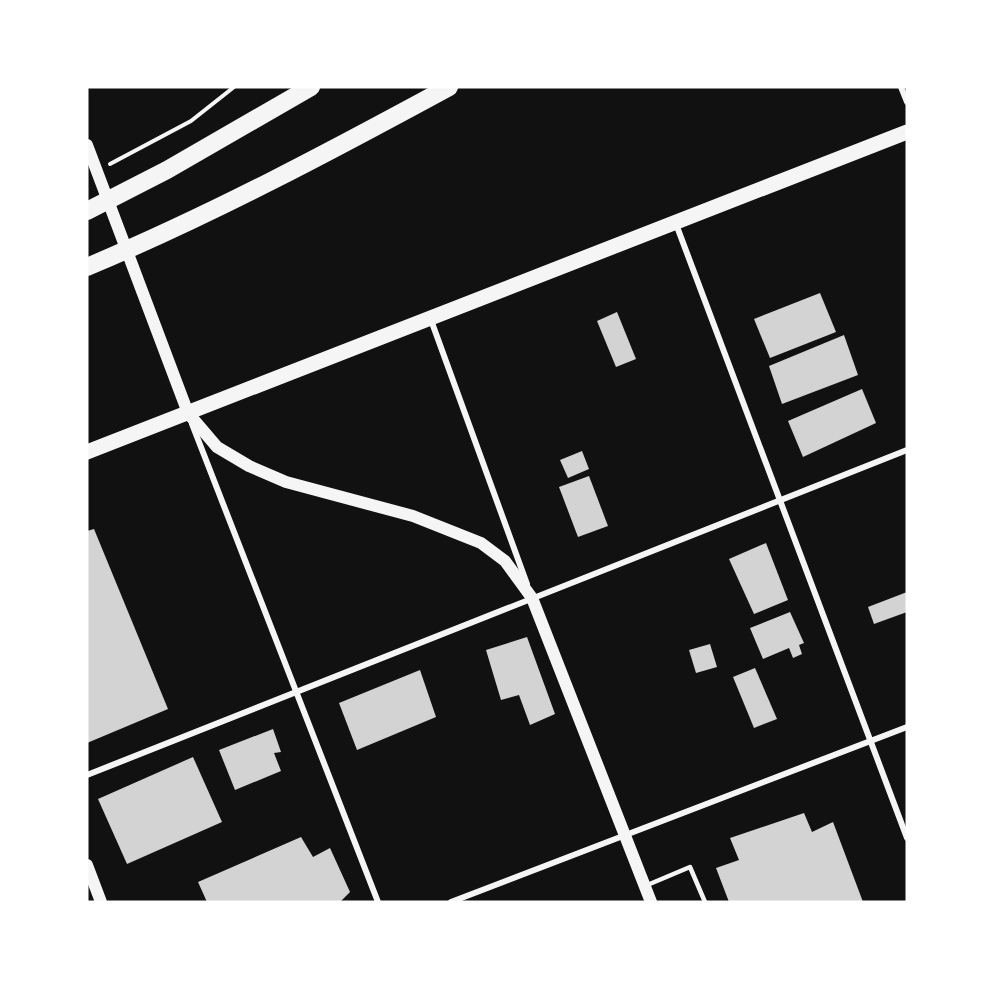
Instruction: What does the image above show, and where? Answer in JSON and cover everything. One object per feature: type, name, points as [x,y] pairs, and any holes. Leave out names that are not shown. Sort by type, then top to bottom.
[{"type":"highway","points":[[87,212],[167,170],[310,87]]},
{"type":"highway","points":[[87,267],[212,210],[449,87]]},
{"type":"main road","points":[[87,452],[907,132]]},
{"type":"main road","points":[[87,145],[188,413],[217,447],[249,466],[286,482],[413,516],[481,543],[505,561],[532,598],[651,902]]},
{"type":"main road","points":[[87,865],[101,902]]},
{"type":"street","points":[[901,87],[907,102]]},
{"type":"street","points":[[676,222],[907,838]]},
{"type":"street","points":[[431,318],[532,598]]},
{"type":"street","points":[[188,413],[378,902]]},
{"type":"street","points":[[87,775],[907,450]]},
{"type":"street","points":[[451,902],[907,727]]},
{"type":"lane","points":[[645,886],[690,867],[705,902]]},
{"type":"path","points":[[97,171],[191,121],[234,87]]},
{"type":"building","points":[[820,293],[836,332],[770,358],[754,319]]},
{"type":"building","points":[[617,312],[636,359],[616,367],[597,321]]},
{"type":"building","points":[[844,335],[858,375],[782,404],[769,366]]},
{"type":"building","points":[[862,389],[876,423],[803,457],[788,421]]},
{"type":"building","points":[[582,451],[589,469],[568,478],[560,460]]},
{"type":"building","points":[[589,476],[608,526],[578,537],[559,487]]},
{"type":"building","points":[[94,529],[168,709],[87,743],[87,531]]},
{"type":"building","points":[[766,543],[788,600],[754,614],[729,559]]},
{"type":"building","points":[[907,592],[907,612],[874,624],[868,607]]},
{"type":"building","points":[[790,612],[804,643],[799,645],[802,654],[793,658],[789,648],[763,659],[750,628]]},
{"type":"building","points":[[527,637],[555,714],[530,725],[519,695],[501,700],[486,650]]},
{"type":"building","points":[[710,644],[717,667],[696,673],[689,650]]},
{"type":"building","points":[[755,668],[777,719],[754,728],[733,677]]},
{"type":"building","points":[[420,670],[436,717],[357,750],[339,703]]},
{"type":"building","points":[[273,729],[281,752],[274,753],[281,771],[235,790],[219,750]]},
{"type":"building","points":[[193,757],[222,822],[127,864],[98,799]]},
{"type":"building","points":[[804,813],[812,832],[833,822],[863,902],[729,902],[716,868],[739,860],[730,838]]},
{"type":"building","points":[[301,837],[313,857],[330,848],[350,892],[340,902],[207,902],[198,882]]}]
